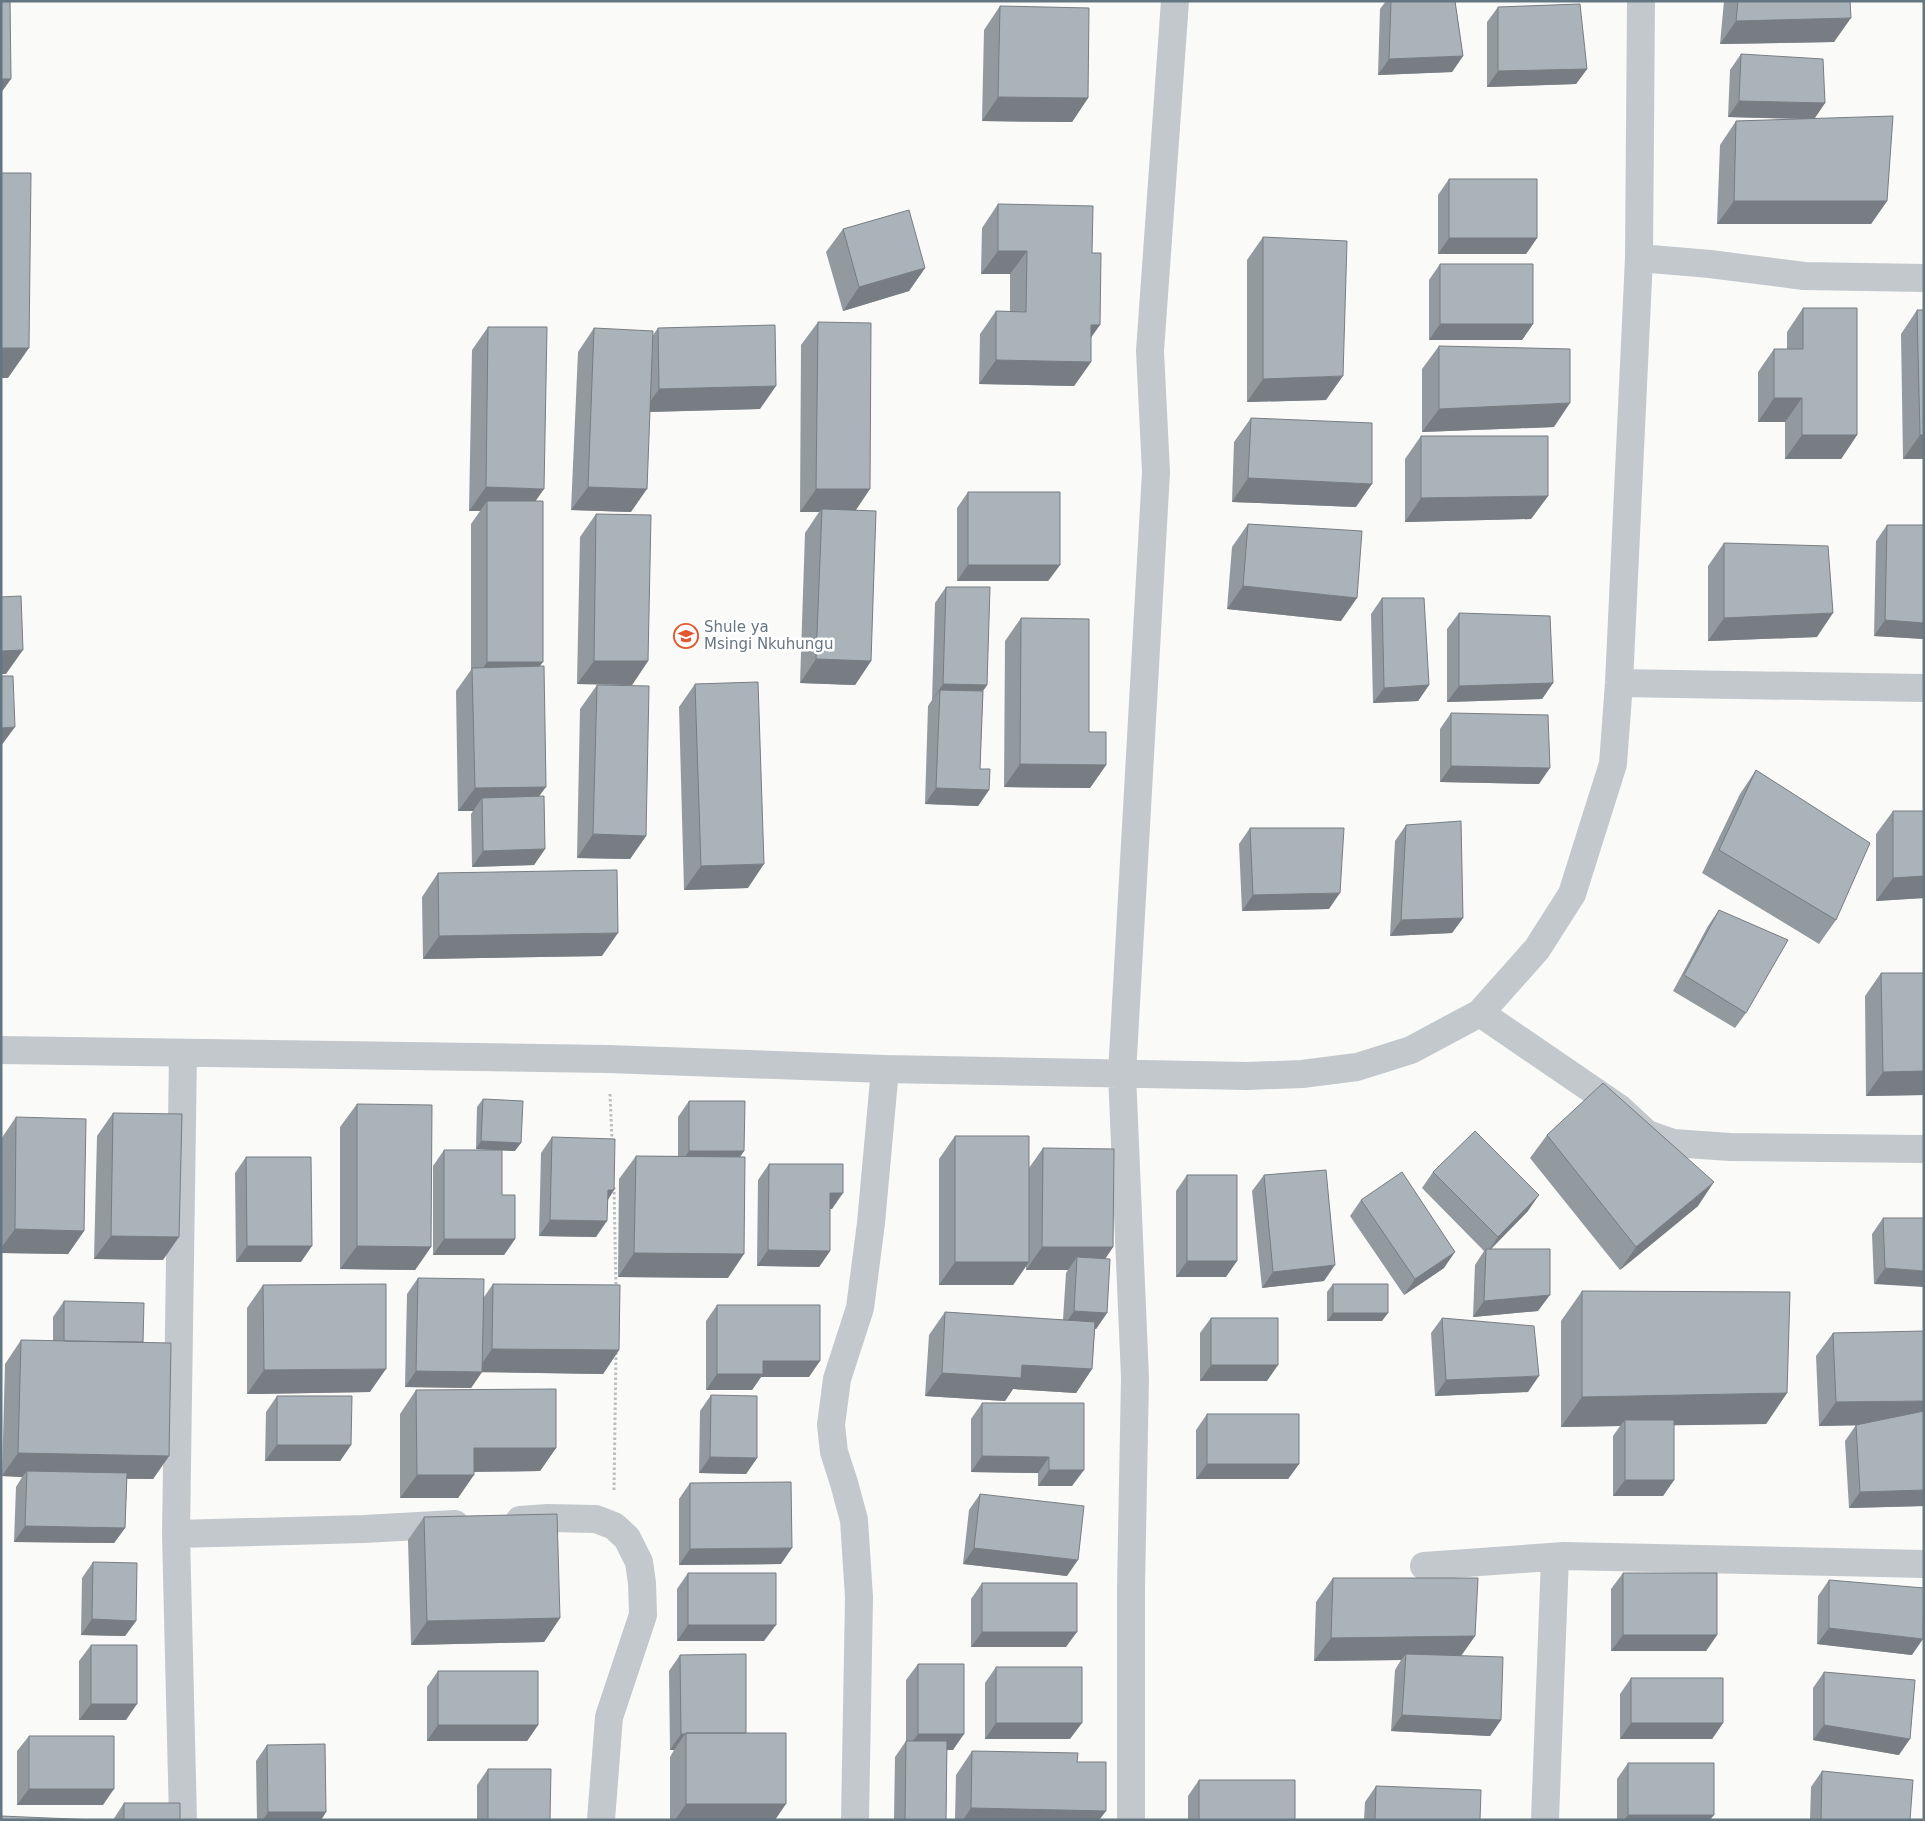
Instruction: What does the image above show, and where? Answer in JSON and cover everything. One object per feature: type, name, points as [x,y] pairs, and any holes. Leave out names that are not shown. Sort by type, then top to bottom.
[{"type":"street","points":[[1131,1820],[1131,1587],[1135,1378],[1122,1074],[1156,472],[1150,351],[1175,1]]},
{"type":"street","points":[[1,1050],[608,1059],[885,1068],[1247,1076],[1302,1074],[1357,1067],[1411,1050],[1480,1013],[1536,949],[1572,894],[1613,764],[1619,683],[1639,258],[1641,1]]},
{"type":"street","points":[[1639,258],[1710,264],[1804,276],[1924,278]]},
{"type":"street","points":[[1619,683],[1924,688]]},
{"type":"street","points":[[1480,1013],[1619,1108],[1647,1134],[1673,1143],[1730,1147],[1924,1149]]},
{"type":"street","points":[[183,1054],[176,1534],[183,1820]]},
{"type":"street","points":[[855,1820],[859,1597],[854,1520],[834,1452],[831,1424],[837,1379],[860,1308],[871,1223],[885,1068]]},
{"type":"street","points":[[176,1534],[364,1529],[548,1518],[596,1519],[614,1526],[627,1538],[638,1562],[642,1584],[643,1614],[610,1717],[600,1820]]},
{"type":"street","points":[[1545,1820],[1555,1557]]},
{"type":"street","points":[[1424,1566],[1555,1557],[1662,1557],[1924,1564]]},
{"type":"path","points":[[608,1059],[612,1146]]},
{"type":"path","points":[[614,1185],[616,1292]]},
{"type":"path","points":[[614,1526],[616,1350]]},
{"type":"building","points":[[1,1],[10,1],[11,79],[1,79]]},
{"type":"building","points":[[1391,1],[1455,1],[1463,56],[1389,59]]},
{"type":"building","points":[[1738,1],[1850,1],[1851,18],[1736,21]]},
{"type":"building","points":[[1580,4],[1587,69],[1498,71],[1498,7]]},
{"type":"building","points":[[1000,6],[1089,8],[1088,98],[998,97]]},
{"type":"building","points":[[1741,54],[1823,59],[1825,103],[1739,101]]},
{"type":"building","points":[[1893,116],[1887,201],[1734,201],[1736,121]]},
{"type":"building","points":[[1,173],[31,173],[29,348],[1,348]]},
{"type":"building","points":[[1449,179],[1537,179],[1537,238],[1449,238]]},
{"type":"building","points":[[998,204],[1093,206],[1092,253],[1101,253],[1100,325],[1091,325],[1091,362],[996,360],[996,311],[1026,312],[1027,251],[998,251]]},
{"type":"building","points":[[909,210],[925,268],[859,287],[843,229]]},
{"type":"building","points":[[1263,237],[1347,241],[1343,376],[1263,379]]},
{"type":"building","points":[[1440,264],[1533,264],[1533,324],[1440,324]]},
{"type":"building","points":[[1803,308],[1857,308],[1857,435],[1802,435],[1802,398],[1774,398],[1774,349],[1803,349]]},
{"type":"building","points":[[1917,310],[1924,310],[1924,435],[1920,435]]},
{"type":"building","points":[[818,322],[871,323],[870,489],[816,489]]},
{"type":"building","points":[[775,325],[776,386],[659,389],[658,328]]},
{"type":"building","points":[[488,327],[547,327],[544,489],[486,487]]},
{"type":"building","points":[[594,328],[653,331],[647,489],[588,487]]},
{"type":"building","points":[[1439,346],[1570,349],[1570,403],[1439,409]]},
{"type":"building","points":[[1251,418],[1372,423],[1372,484],[1248,478]]},
{"type":"building","points":[[1421,436],[1548,436],[1548,496],[1421,498]]},
{"type":"building","points":[[968,492],[1060,492],[1060,565],[968,565]]},
{"type":"building","points":[[487,501],[543,501],[543,662],[487,662]]},
{"type":"building","points":[[822,509],[876,511],[871,661],[816,659]]},
{"type":"building","points":[[596,514],[651,515],[648,661],[594,661]]},
{"type":"building","points":[[1248,524],[1362,531],[1357,598],[1243,586]]},
{"type":"building","points":[[1887,525],[1924,525],[1924,623],[1885,620]]},
{"type":"building","points":[[1724,543],[1828,546],[1833,613],[1724,618]]},
{"type":"building","points":[[946,587],[990,587],[987,685],[943,684]]},
{"type":"building","points":[[21,596],[23,650],[1,651],[1,597]]},
{"type":"building","points":[[1382,598],[1424,598],[1429,685],[1384,688]]},
{"type":"building","points":[[1459,613],[1550,616],[1553,683],[1459,686]]},
{"type":"building","points":[[1021,618],[1089,619],[1089,732],[1106,732],[1106,765],[1020,764]]},
{"type":"building","points":[[544,666],[546,787],[475,788],[472,668]]},
{"type":"building","points":[[1,676],[13,676],[15,727],[1,728]]},
{"type":"building","points":[[758,682],[764,864],[701,866],[695,684]]},
{"type":"building","points":[[597,685],[649,686],[646,836],[593,834]]},
{"type":"building","points":[[940,690],[983,691],[980,769],[990,769],[989,790],[936,788]]},
{"type":"building","points":[[1451,713],[1548,715],[1550,768],[1451,766]]},
{"type":"building","points":[[1756,770],[1870,843],[1836,920],[1719,850]]},
{"type":"building","points":[[544,796],[545,849],[483,851],[482,798]]},
{"type":"building","points":[[1893,811],[1924,811],[1924,876],[1893,878]]},
{"type":"building","points":[[1461,821],[1463,918],[1401,920],[1406,825]]},
{"type":"building","points":[[1250,828],[1344,828],[1340,893],[1253,895]]},
{"type":"building","points":[[617,870],[618,933],[439,936],[438,873]]},
{"type":"building","points":[[1719,910],[1788,940],[1746,1013],[1684,975]]},
{"type":"building","points":[[1881,973],[1924,973],[1924,1071],[1883,1072]]},
{"type":"building","points":[[1603,1083],[1714,1182],[1636,1247],[1547,1135]]},
{"type":"building","points":[[483,1099],[523,1101],[521,1143],[481,1141]]},
{"type":"building","points":[[689,1101],[745,1101],[744,1151],[689,1151]]},
{"type":"building","points":[[357,1104],[432,1105],[431,1247],[357,1246]]},
{"type":"building","points":[[113,1113],[182,1114],[179,1237],[111,1236]]},
{"type":"building","points":[[16,1117],[86,1119],[84,1231],[15,1229]]},
{"type":"building","points":[[1475,1131],[1539,1195],[1498,1237],[1433,1172]]},
{"type":"building","points":[[955,1136],[1029,1136],[1029,1262],[955,1262]]},
{"type":"building","points":[[552,1137],[615,1139],[614,1190],[608,1190],[607,1221],[550,1220]]},
{"type":"building","points":[[1043,1148],[1114,1149],[1113,1247],[1042,1247]]},
{"type":"building","points":[[444,1150],[502,1150],[502,1195],[515,1195],[515,1239],[444,1239]]},
{"type":"building","points":[[636,1156],[745,1157],[744,1254],[634,1253]]},
{"type":"building","points":[[246,1157],[311,1157],[312,1246],[247,1246]]},
{"type":"building","points":[[769,1164],[843,1164],[843,1193],[830,1193],[830,1251],[768,1250]]},
{"type":"building","points":[[1326,1170],[1335,1265],[1273,1272],[1264,1175]]},
{"type":"building","points":[[1402,1172],[1455,1252],[1415,1279],[1361,1200]]},
{"type":"building","points":[[1187,1175],[1237,1175],[1237,1261],[1187,1261]]},
{"type":"building","points":[[1883,1218],[1924,1218],[1924,1271],[1885,1268]]},
{"type":"building","points":[[1486,1249],[1550,1249],[1550,1295],[1484,1301]]},
{"type":"building","points":[[1077,1257],[1110,1259],[1107,1313],[1074,1311]]},
{"type":"building","points":[[418,1278],[484,1279],[482,1372],[416,1371]]},
{"type":"building","points":[[386,1284],[386,1369],[264,1370],[263,1285]]},
{"type":"building","points":[[493,1284],[620,1285],[619,1350],[492,1349]]},
{"type":"building","points":[[1333,1284],[1388,1284],[1388,1313],[1333,1313]]},
{"type":"building","points":[[1582,1291],[1790,1292],[1787,1393],[1582,1397]]},
{"type":"building","points":[[64,1301],[144,1303],[143,1342],[64,1341]]},
{"type":"building","points":[[717,1305],[820,1305],[820,1361],[763,1361],[763,1374],[717,1374]]},
{"type":"building","points":[[945,1312],[1095,1322],[1092,1369],[1022,1365],[1021,1378],[942,1373]]},
{"type":"building","points":[[1211,1318],[1278,1318],[1278,1365],[1211,1365]]},
{"type":"building","points":[[1442,1318],[1534,1326],[1539,1376],[1446,1380]]},
{"type":"building","points":[[1924,1331],[1924,1401],[1836,1402],[1833,1333]]},
{"type":"building","points":[[21,1340],[171,1343],[169,1456],[18,1453]]},
{"type":"building","points":[[556,1389],[556,1448],[474,1448],[474,1475],[417,1475],[416,1390]]},
{"type":"building","points":[[711,1395],[757,1396],[757,1458],[710,1457]]},
{"type":"building","points":[[277,1396],[352,1396],[351,1445],[277,1445]]},
{"type":"building","points":[[982,1403],[1084,1403],[1084,1470],[1049,1470],[1049,1457],[982,1456]]},
{"type":"building","points":[[1924,1411],[1924,1490],[1860,1492],[1856,1425]]},
{"type":"building","points":[[1207,1414],[1299,1414],[1299,1464],[1207,1464]]},
{"type":"building","points":[[1625,1420],[1674,1420],[1674,1480],[1625,1480]]},
{"type":"building","points":[[27,1471],[127,1473],[125,1528],[25,1526]]},
{"type":"building","points":[[791,1482],[792,1548],[690,1549],[690,1483]]},
{"type":"building","points":[[980,1494],[1084,1506],[1078,1560],[974,1548]]},
{"type":"building","points":[[557,1514],[560,1618],[427,1621],[424,1517]]},
{"type":"building","points":[[93,1562],[137,1563],[136,1621],[92,1619]]},
{"type":"building","points":[[688,1573],[776,1573],[776,1625],[688,1625]]},
{"type":"building","points":[[1623,1573],[1717,1573],[1717,1635],[1623,1635]]},
{"type":"building","points":[[1333,1578],[1478,1578],[1475,1636],[1331,1638]]},
{"type":"building","points":[[1829,1580],[1924,1588],[1923,1639],[1829,1628]]},
{"type":"building","points":[[982,1583],[1077,1583],[1077,1632],[982,1632]]},
{"type":"building","points":[[91,1645],[137,1645],[137,1704],[91,1704]]},
{"type":"building","points":[[746,1654],[746,1733],[681,1734],[680,1655]]},
{"type":"building","points":[[1406,1654],[1503,1657],[1501,1720],[1402,1715]]},
{"type":"building","points":[[918,1664],[964,1664],[964,1734],[918,1734]]},
{"type":"building","points":[[996,1667],[1082,1667],[1082,1723],[996,1723]]},
{"type":"building","points":[[438,1671],[538,1671],[538,1725],[438,1725]]},
{"type":"building","points":[[1824,1672],[1915,1680],[1910,1739],[1824,1725]]},
{"type":"building","points":[[1631,1678],[1723,1678],[1723,1723],[1631,1723]]},
{"type":"building","points":[[686,1733],[786,1733],[786,1804],[686,1804]]},
{"type":"building","points":[[29,1736],[114,1736],[114,1789],[29,1789]]},
{"type":"building","points":[[906,1741],[947,1741],[946,1820],[905,1820]]},
{"type":"building","points":[[325,1744],[326,1812],[268,1812],[267,1745]]},
{"type":"building","points":[[972,1751],[1078,1753],[1077,1762],[1106,1762],[1106,1811],[971,1808]]},
{"type":"building","points":[[1628,1763],[1714,1763],[1714,1815],[1628,1815]]},
{"type":"building","points":[[488,1769],[551,1769],[550,1820],[488,1820]]},
{"type":"building","points":[[1822,1771],[1913,1780],[1910,1820],[1821,1820]]},
{"type":"building","points":[[1199,1780],[1295,1780],[1295,1820],[1199,1820]]},
{"type":"building","points":[[1376,1786],[1481,1790],[1480,1820],[1375,1820]]},
{"type":"building","points":[[124,1803],[180,1803],[180,1820],[124,1820]]},
{"type":"building","points":[[1,1816],[96,1820],[1,1820]]},
{"type":"place","name":"Shule ya Msingi Nkuhungu","points":[[686,636]]}]
